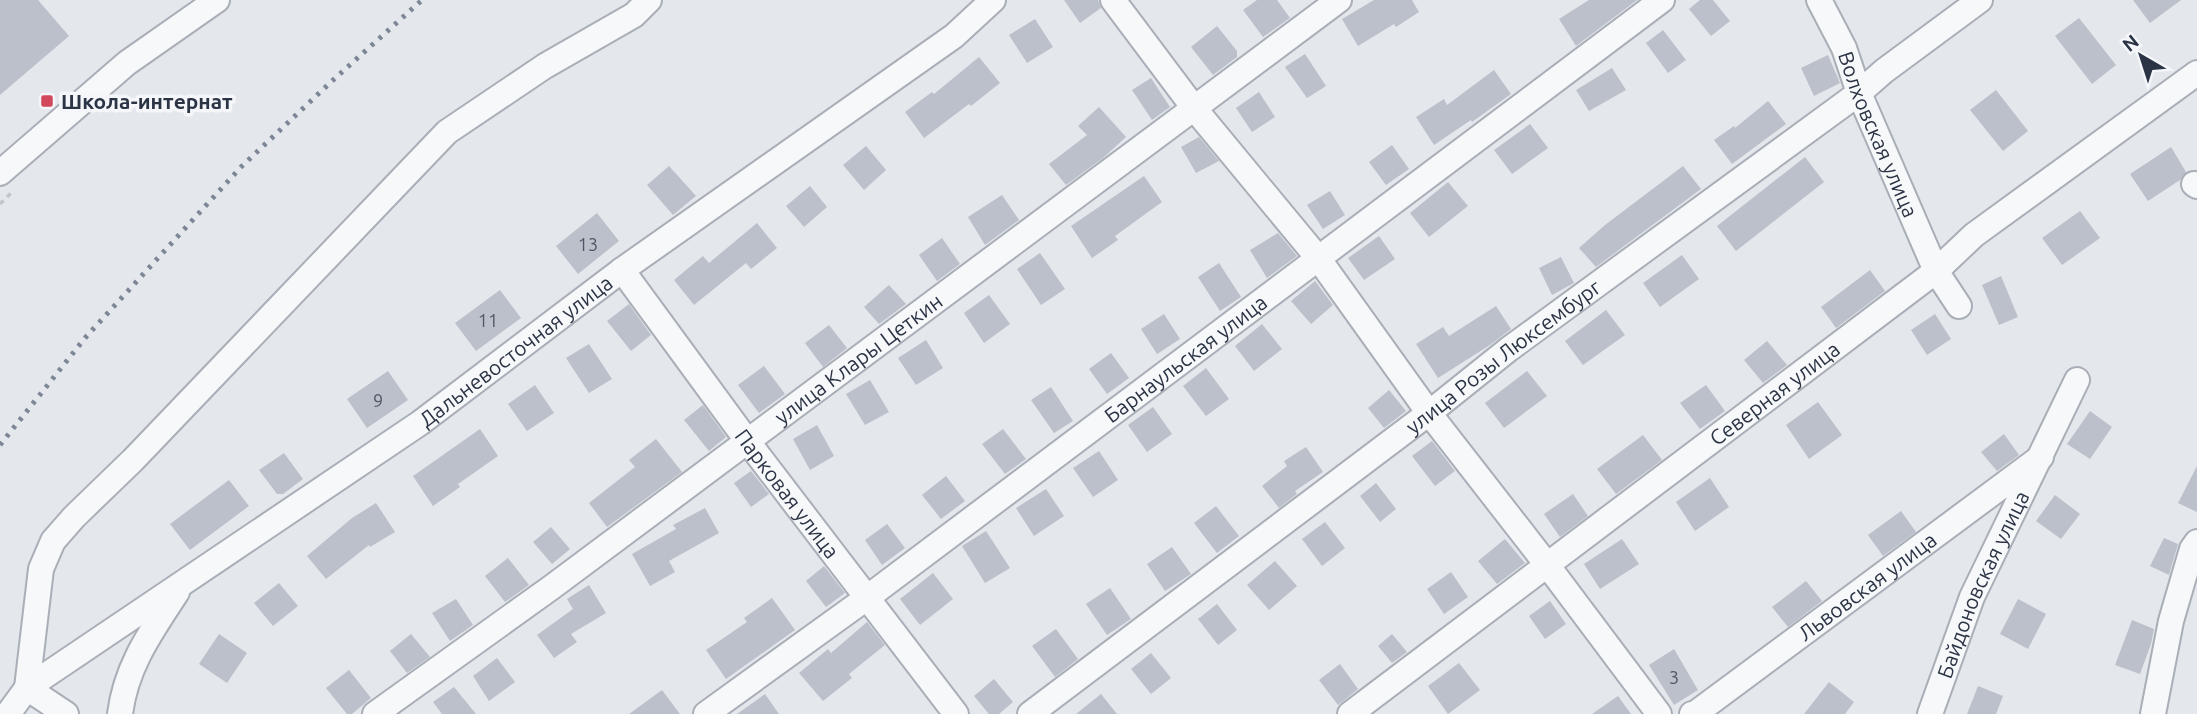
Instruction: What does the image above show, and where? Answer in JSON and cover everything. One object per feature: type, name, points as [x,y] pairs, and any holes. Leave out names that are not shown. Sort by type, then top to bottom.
[{"type":"street","points":[[0,173],[127,63],[217,0]]},
{"type":"street","name":"Дальневосточная улица","points":[[27,688],[41,569],[53,541],[67,525],[133,460],[447,132],[545,66],[634,15],[649,0]]},
{"type":"street","name":"Дальневосточная улица","points":[[8,714],[27,688],[420,423],[622,270],[954,36],[993,0]]},
{"type":"street","points":[[1113,0],[1194,108],[1318,258],[1429,413],[1659,714]]},
{"type":"street","name":"улица Клары Цеткин","points":[[375,714],[748,442],[1339,0]]},
{"type":"street","name":"Барнаульская улица","points":[[706,714],[868,597],[1662,0]]},
{"type":"street","name":"Волховская улица","points":[[1819,0],[1844,48],[1859,93],[1935,270],[1959,306]]},
{"type":"street","name":"улица Розы Люксембург","points":[[1030,714],[1429,413],[1509,349],[1859,93],[1884,71],[1980,0]]},
{"type":"street","name":"Северная улица","points":[[1350,714],[1935,270],[1974,235],[2197,73]]},
{"type":"street","name":"Парковая улица","points":[[622,270],[748,442],[957,714]]},
{"type":"street","name":"Байдоновская улица","points":[[1930,714],[1972,597],[2077,380]]},
{"type":"street","name":"Львовская улица","points":[[1692,714],[2041,457]]},
{"type":"street","points":[[2153,714],[2171,621],[2192,549],[2197,542]]},
{"type":"street","points":[[120,714],[123,690],[141,647],[184,582]]},
{"type":"street","points":[[27,688],[66,714]]},
{"type":"building","points":[[0,0],[38,0],[69,36],[0,95]]},
{"type":"building","points":[[1064,0],[1098,0],[1101,8],[1080,23]]},
{"type":"building","points":[[1257,0],[1277,0],[1290,18],[1263,37],[1243,10]]},
{"type":"building","points":[[1374,0],[1412,0],[1419,12],[1358,46],[1342,19]]},
{"type":"building","points":[[1589,0],[1637,0],[1576,46],[1559,19]]},
{"type":"building","points":[[1700,0],[1713,0],[1730,21],[1711,36],[1689,9]]},
{"type":"building","points":[[2133,0],[2181,0],[2150,23]]},
{"type":"building","points":[[2079,18],[2116,65],[2092,84],[2055,36]]},
{"type":"building","points":[[1035,19],[1053,47],[1027,63],[1009,35]]},
{"type":"building","points":[[1217,26],[1237,51],[1237,57],[1213,75],[1191,47]]},
{"type":"building","points":[[1663,30],[1686,60],[1668,73],[1646,43]]},
{"type":"building","points":[[1305,54],[1326,86],[1307,98],[1285,67]]},
{"type":"building","points":[[1828,55],[1840,83],[1814,96],[1801,68]]},
{"type":"building","points":[[979,57],[1000,83],[924,138],[905,112],[932,92],[934,94]]},
{"type":"building","points":[[1612,68],[1626,90],[1589,111],[1576,90]]},
{"type":"building","points":[[1494,70],[1511,94],[1434,145],[1416,117],[1444,99],[1447,105]]},
{"type":"building","points":[[1151,78],[1170,107],[1152,120],[1132,90]]},
{"type":"building","points":[[1996,90],[2028,131],[2003,151],[1970,110]]},
{"type":"building","points":[[1259,92],[1275,117],[1252,132],[1236,108]]},
{"type":"building","points":[[1768,101],[1786,124],[1732,164],[1714,140],[1734,126],[1735,128]]},
{"type":"building","points":[[1099,107],[1126,137],[1066,185],[1049,164],[1087,135],[1078,126]]},
{"type":"building","points":[[1530,124],[1548,148],[1512,174],[1494,150]]},
{"type":"building","points":[[1199,137],[1219,161],[1196,173],[1181,147]]},
{"type":"building","points":[[1392,145],[1409,169],[1386,185],[1369,162]]},
{"type":"building","points":[[866,146],[886,170],[864,190],[843,165]]},
{"type":"building","points":[[2171,147],[2186,172],[2180,180],[2148,201],[2130,174]]},
{"type":"building","points":[[1805,157],[1824,182],[1736,251],[1717,226]]},
{"type":"building","points":[[669,166],[696,196],[673,215],[647,185]]},
{"type":"building","points":[[1683,166],[1701,189],[1596,267],[1579,248]]},
{"type":"building","points":[[1144,176],[1162,202],[1115,236],[1118,240],[1092,258],[1071,226]]},
{"type":"building","points":[[1448,182],[1468,206],[1429,237],[1410,213]]},
{"type":"building","points":[[810,186],[827,207],[804,227],[786,206]]},
{"type":"building","points":[[1330,191],[1345,215],[1323,229],[1307,205]]},
{"type":"building","points":[[1002,195],[1019,220],[985,245],[968,217]]},
{"type":"building","points":[[2080,211],[2100,238],[2062,265],[2042,238]]},
{"type":"building","points":[[597,213],[619,241],[578,274],[556,246]]},
{"type":"building","points":[[757,223],[777,248],[751,269],[746,263],[694,305],[674,280],[703,256],[709,263]]},
{"type":"building","points":[[1278,233],[1297,256],[1267,278],[1250,250]]},
{"type":"building","points":[[1379,236],[1395,259],[1364,280],[1348,258]]},
{"type":"building","points":[[942,238],[960,264],[937,281],[919,255]]},
{"type":"building","points":[[1040,253],[1065,289],[1041,305],[1017,269]]},
{"type":"building","points":[[1682,255],[1699,279],[1660,307],[1643,283]]},
{"type":"building","points":[[1561,257],[1574,283],[1552,295],[1539,268]]},
{"type":"building","points":[[1219,263],[1241,297],[1220,311],[1198,277]]},
{"type":"building","points":[[1870,270],[1885,291],[1836,328],[1821,307]]},
{"type":"building","points":[[2001,276],[2018,317],[1999,325],[1982,285]]},
{"type":"building","points":[[1315,281],[1333,305],[1311,324],[1291,301]]},
{"type":"building","points":[[889,285],[906,304],[879,324],[864,307]]},
{"type":"building","points":[[500,290],[521,318],[476,351],[455,323]]},
{"type":"building","points":[[989,295],[1010,324],[984,343],[964,313]]},
{"type":"building","points":[[629,304],[651,335],[631,351],[607,321]]},
{"type":"building","points":[[1496,306],[1511,329],[1438,378],[1416,344],[1443,327],[1449,336]]},
{"type":"building","points":[[1606,310],[1625,335],[1583,365],[1565,341]]},
{"type":"building","points":[[1164,314],[1180,339],[1157,354],[1141,329]]},
{"type":"building","points":[[1935,314],[1951,339],[1927,355],[1911,330]]},
{"type":"building","points":[[1262,324],[1282,349],[1254,371],[1235,346]]},
{"type":"building","points":[[829,325],[847,348],[823,367],[805,343]]},
{"type":"building","points":[[926,340],[943,368],[916,385],[898,358]]},
{"type":"building","points":[[1767,341],[1787,365],[1763,383],[1744,360]]},
{"type":"building","points":[[589,344],[612,379],[589,393],[566,358]]},
{"type":"building","points":[[1111,353],[1129,378],[1107,394],[1089,369]]},
{"type":"building","points":[[764,366],[785,394],[759,413],[738,385]]},
{"type":"building","points":[[1206,368],[1229,399],[1206,416],[1183,386]]},
{"type":"building","points":[[388,371],[408,400],[367,428],[347,399]]},
{"type":"building","points":[[1527,371],[1547,396],[1504,428],[1485,403]]},
{"type":"building","points":[[870,380],[889,412],[865,425],[846,394]]},
{"type":"building","points":[[535,385],[554,413],[527,431],[508,404]]},
{"type":"building","points":[[1706,385],[1725,411],[1700,429],[1680,403]]},
{"type":"building","points":[[1051,387],[1073,421],[1054,433],[1031,400]]},
{"type":"building","points":[[1389,390],[1406,411],[1384,428],[1368,408]]},
{"type":"building","points":[[1818,402],[1842,435],[1809,459],[1786,425]]},
{"type":"building","points":[[703,405],[726,437],[709,451],[684,420]]},
{"type":"building","points":[[1153,407],[1172,434],[1147,452],[1128,425]]},
{"type":"building","points":[[2090,411],[2112,427],[2090,459],[2067,444]]},
{"type":"building","points":[[817,425],[834,456],[810,470],[793,439]]},
{"type":"building","points":[[480,429],[498,456],[458,484],[460,487],[433,506],[413,476]]},
{"type":"building","points":[[1003,429],[1026,459],[1005,474],[982,444]]},
{"type":"building","points":[[2004,434],[2019,455],[1997,471],[1981,452]]},
{"type":"building","points":[[1643,435],[1662,460],[1616,494],[1597,469]]},
{"type":"building","points":[[656,439],[682,472],[607,527],[589,503],[635,467],[629,460]]},
{"type":"building","points":[[1432,441],[1455,471],[1435,486],[1412,456]]},
{"type":"building","points":[[1306,447],[1323,472],[1295,491],[1297,494],[1279,508],[1262,486],[1287,466],[1284,461]]},
{"type":"building","points":[[1099,451],[1118,480],[1093,497],[1073,468]]},
{"type":"building","points":[[284,453],[303,479],[283,494],[277,494],[259,470]]},
{"type":"building","points":[[2197,466],[2197,512],[2178,503]]},
{"type":"building","points":[[751,471],[769,494],[751,507],[734,483]]},
{"type":"building","points":[[946,476],[965,501],[941,519],[922,495]]},
{"type":"building","points":[[1710,478],[1729,507],[1695,531],[1676,502]]},
{"type":"building","points":[[229,480],[249,506],[190,550],[170,524]]},
{"type":"building","points":[[1376,483],[1396,509],[1380,522],[1360,496]]},
{"type":"building","points":[[1046,489],[1064,516],[1034,536],[1016,508]]},
{"type":"building","points":[[1573,494],[1588,516],[1560,537],[1544,514]]},
{"type":"building","points":[[2055,495],[2080,514],[2061,539],[2036,521]]},
{"type":"building","points":[[376,503],[395,532],[370,547],[369,545],[326,579],[307,556],[352,518]]},
{"type":"building","points":[[1216,506],[1239,536],[1217,553],[1194,523]]},
{"type":"building","points":[[705,508],[719,533],[669,561],[675,572],[650,586],[632,554],[676,529],[673,525]]},
{"type":"building","points":[[1901,511],[1916,532],[1883,556],[1868,535]]},
{"type":"building","points":[[1325,522],[1345,548],[1322,566],[1302,539]]},
{"type":"building","points":[[887,524],[905,548],[882,565],[865,540]]},
{"type":"building","points":[[551,527],[570,549],[552,564],[533,542]]},
{"type":"building","points":[[986,531],[1010,568],[985,583],[962,546]]},
{"type":"building","points":[[2164,538],[2178,544],[2169,575],[2150,566]]},
{"type":"building","points":[[1505,539],[1525,563],[1497,584],[1478,561]]},
{"type":"building","points":[[1622,539],[1639,564],[1600,589],[1584,564]]},
{"type":"building","points":[[1172,547],[1191,574],[1165,591],[1147,564]]},
{"type":"building","points":[[508,558],[529,585],[505,602],[485,576]]},
{"type":"building","points":[[1275,561],[1297,586],[1269,610],[1247,585]]},
{"type":"building","points":[[824,566],[845,593],[826,607],[806,581]]},
{"type":"building","points":[[1451,572],[1468,597],[1444,614],[1427,589]]},
{"type":"building","points":[[933,573],[953,599],[920,625],[900,599]]},
{"type":"building","points":[[1806,581],[1822,601],[1788,627],[1772,607]]},
{"type":"building","points":[[279,583],[298,606],[273,626],[254,603]]},
{"type":"building","points":[[589,585],[606,613],[571,634],[577,642],[554,658],[537,635],[573,609],[567,599]]},
{"type":"building","points":[[1110,588],[1131,619],[1107,635],[1086,604]]},
{"type":"building","points":[[772,598],[795,630],[726,679],[706,650],[747,622],[744,618]]},
{"type":"building","points":[[456,599],[473,625],[450,641],[432,613]]},
{"type":"building","points":[[2018,599],[2046,614],[2028,649],[2000,634]]},
{"type":"building","points":[[1550,601],[1566,624],[1545,639],[1529,616]]},
{"type":"building","points":[[1217,604],[1237,630],[1218,645],[1198,619]]},
{"type":"building","points":[[2132,620],[2154,629],[2140,674],[2115,665]]},
{"type":"building","points":[[867,622],[885,645],[849,674],[852,678],[823,701],[799,673],[828,649],[831,653]]},
{"type":"building","points":[[1056,629],[1078,659],[1055,677],[1032,646]]},
{"type":"building","points":[[219,634],[247,653],[227,683],[199,664]]},
{"type":"building","points":[[411,634],[430,657],[407,673],[390,651]]},
{"type":"building","points":[[1392,634],[1407,652],[1392,663],[1378,646]]},
{"type":"building","points":[[1674,649],[1698,690],[1674,705],[1649,665]]},
{"type":"building","points":[[1151,653],[1171,678],[1151,694],[1131,669]]},
{"type":"building","points":[[497,658],[515,682],[489,701],[473,676]]},
{"type":"building","points":[[1459,663],[1480,690],[1448,714],[1428,686]]},
{"type":"building","points":[[1340,664],[1358,689],[1338,705],[1319,680]]},
{"type":"building","points":[[349,670],[371,698],[352,714],[347,714],[326,688]]},
{"type":"building","points":[[994,679],[1013,702],[999,714],[989,714],[974,696]]},
{"type":"building","points":[[1829,682],[1854,702],[1845,714],[1804,714]]},
{"type":"building","points":[[1978,686],[2003,696],[1996,714],[1967,714]]},
{"type":"building","points":[[454,687],[476,714],[442,714],[433,702]]},
{"type":"building","points":[[662,690],[680,714],[629,714]]},
{"type":"building","points":[[765,694],[779,714],[737,714]]},
{"type":"building","points":[[1101,694],[1117,714],[1076,714]]},
{"type":"building","points":[[1618,696],[1631,714],[1592,714]]},
{"type":"railway","points":[[0,445],[85,338],[241,167],[422,0]]},
{"type":"place","name":"Школа-интернат","points":[[47,101]]}]
